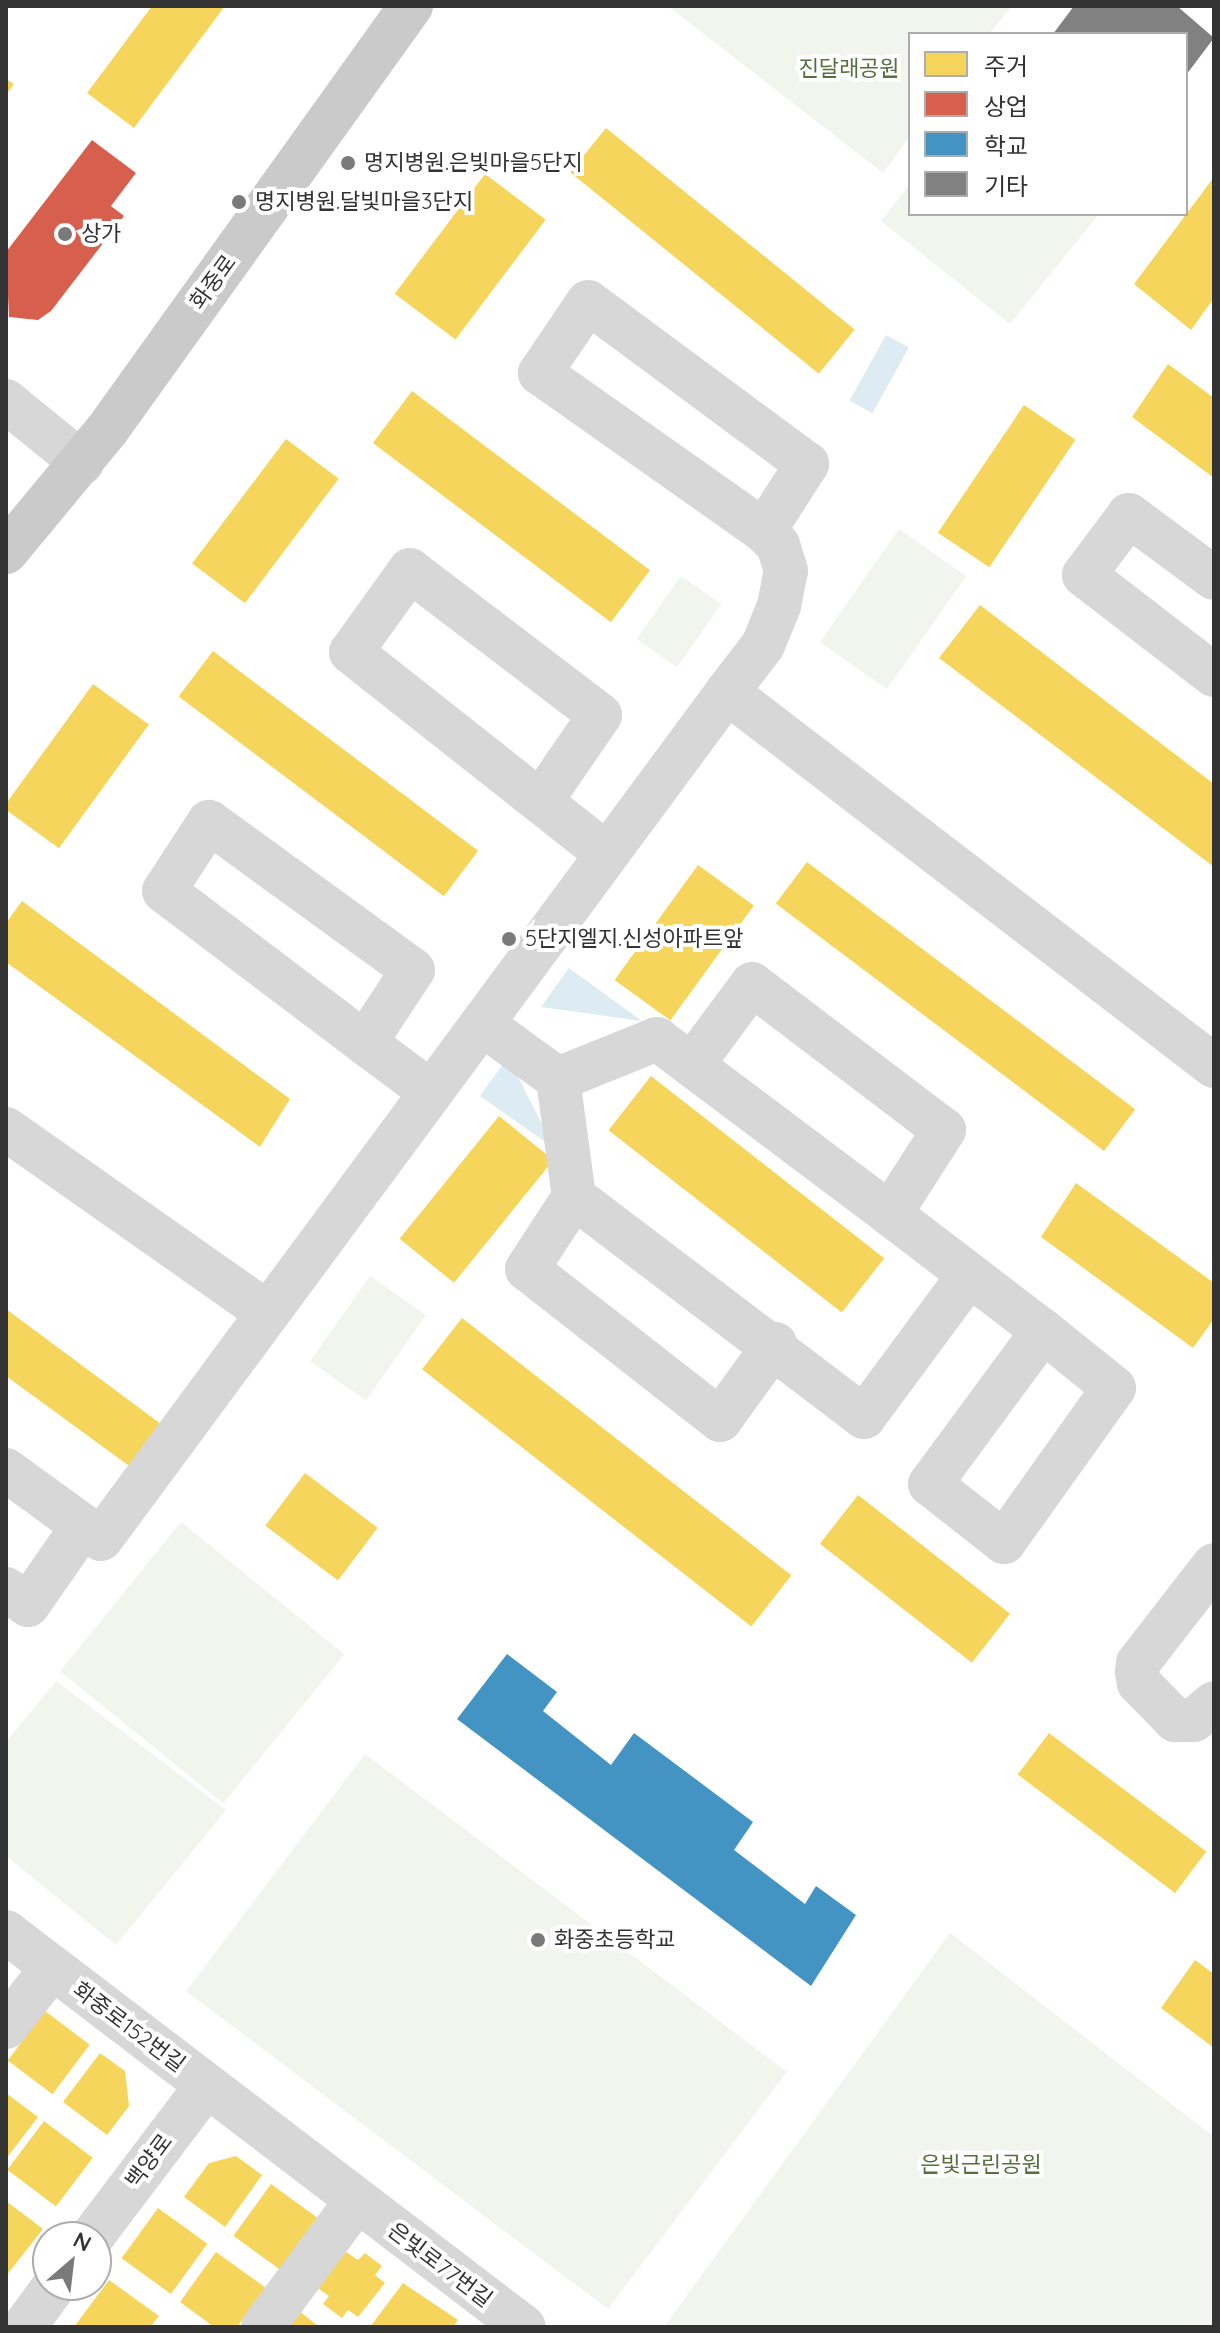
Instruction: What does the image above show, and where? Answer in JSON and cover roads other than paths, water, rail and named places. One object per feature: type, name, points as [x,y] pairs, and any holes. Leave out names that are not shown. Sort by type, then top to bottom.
[{"type":"main road","name":"화중로","points":[[6,552],[82,463],[411,6]]},
{"type":"street","points":[[6,1470],[101,1539],[763,645],[779,606],[786,571],[778,545],[764,531],[540,373],[588,302],[807,464],[764,531]]},
{"type":"street","points":[[6,401],[82,463]]},
{"type":"street","points":[[1214,578],[1129,515],[1084,575],[1214,675]]},
{"type":"street","points":[[541,801],[600,715],[410,570],[351,652],[607,854]]},
{"type":"street","points":[[727,692],[1214,1066]]},
{"type":"street","points":[[365,1043],[413,970],[209,822],[164,891],[365,1043],[431,1092]]},
{"type":"street","points":[[692,1065],[752,984],[944,1130],[890,1214]]},
{"type":"street","points":[[482,1024],[558,1079],[574,1197],[527,1269],[720,1420],[775,1344]]},
{"type":"street","points":[[558,1079],[657,1039],[890,1214],[1043,1331],[1114,1388],[1004,1542],[930,1484],[1043,1331]]},
{"type":"street","points":[[6,1129],[268,1313]]},
{"type":"street","points":[[574,1197],[775,1344],[864,1417],[969,1275]]},
{"type":"street","points":[[6,1589],[28,1605],[83,1526]]},
{"type":"street","points":[[1214,1565],[1138,1663],[1137,1672],[1139,1683],[1175,1720],[1194,1720],[1214,1703]]},
{"type":"street","name":"화중로152번길","points":[[6,1932],[206,2086]]},
{"type":"street","name":"화중로152번길","points":[[6,2027],[52,1968]]},
{"type":"street","name":"은빛로77번길","points":[[206,2086],[524,2327]]},
{"type":"street","name":"백양로","points":[[104,2221],[206,2086]]},
{"type":"street","points":[[263,2327],[356,2202]]},
{"type":"street","points":[[24,2327],[43,2301]]},
{"type":"place","name":"명지병원.은빛마을5단지","points":[[348,163]]},
{"type":"place","name":"명지병원.달빛마을3단지","points":[[239,202]]},
{"type":"place","name":"상가","points":[[65,234]]},
{"type":"place","name":"5단지엘지.신성아파트앞","points":[[509,939]]},
{"type":"place","name":"화중초등학교","points":[[538,1940]]},
{"type":"park label","name":"진달래공원","points":[[849,69]]},
{"type":"park label","name":"은빛근린공원","points":[[981,2165]]}]
